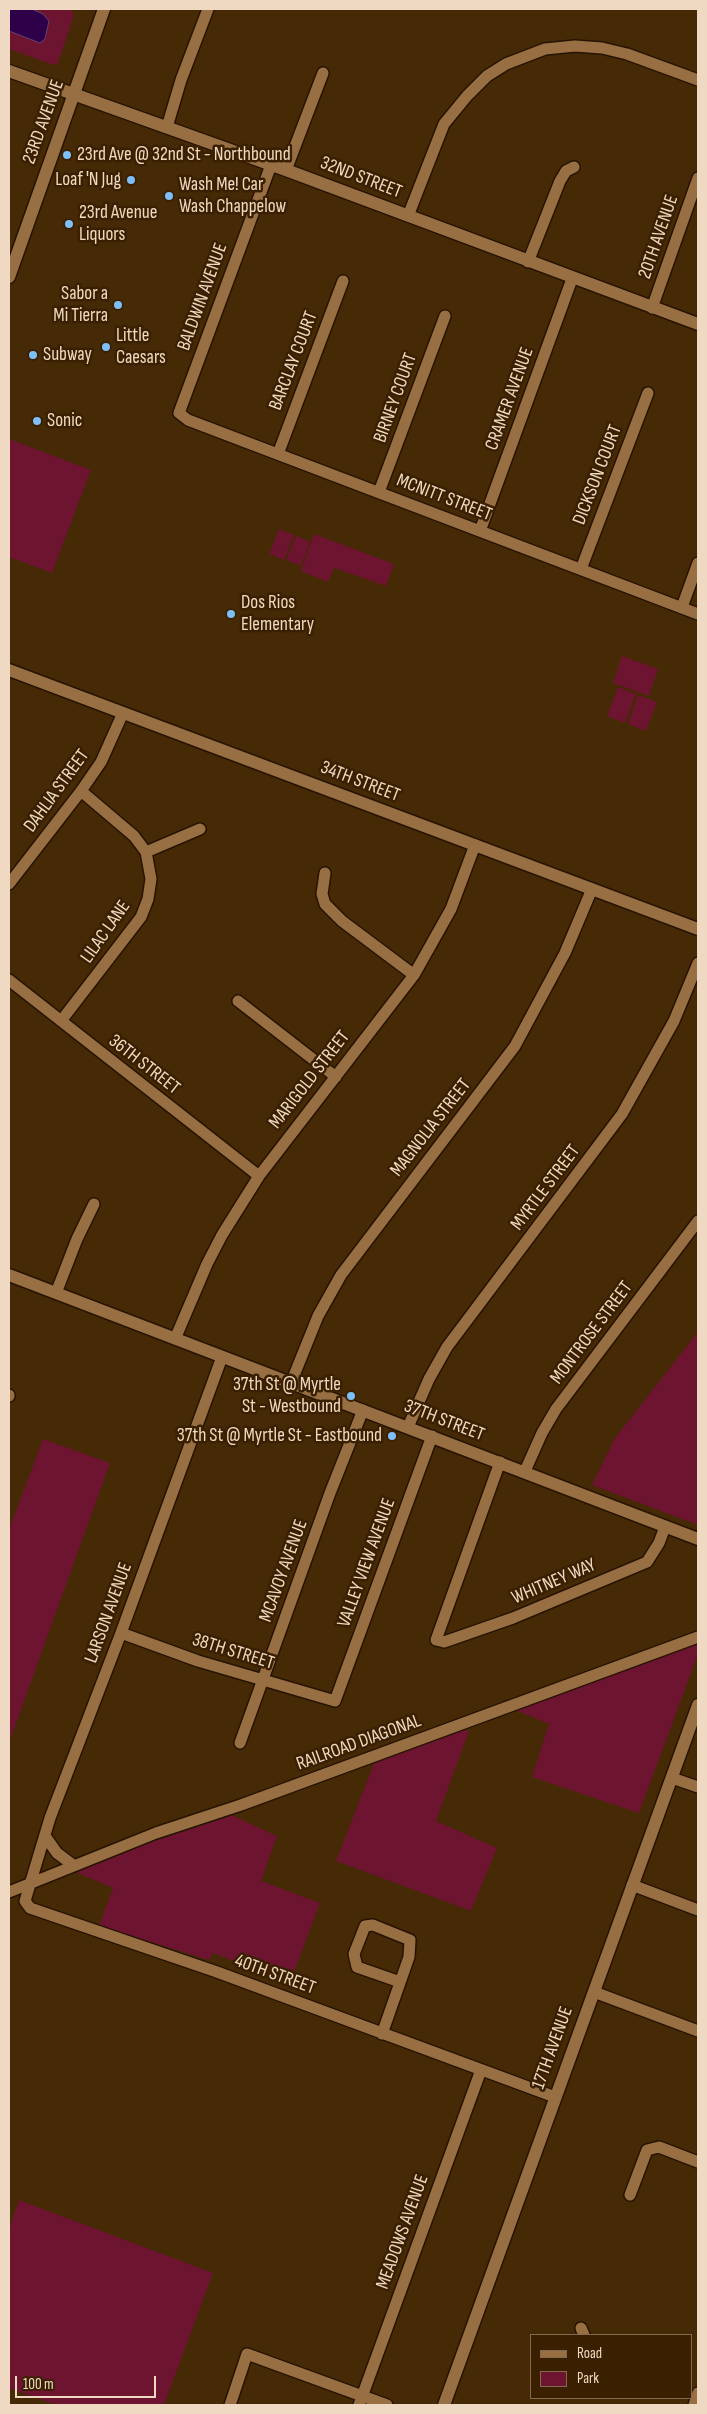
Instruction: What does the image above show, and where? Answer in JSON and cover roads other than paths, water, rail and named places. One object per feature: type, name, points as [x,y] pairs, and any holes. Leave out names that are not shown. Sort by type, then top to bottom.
[{"type":"main road","name":"23RD AVENUE","points":[[9,277],[104,9]]},
{"type":"main road","name":"32ND STREET","points":[[9,72],[286,170],[572,279],[698,324]]},
{"type":"main road","name":"34TH STREET","points":[[9,670],[698,929]]},
{"type":"main road","points":[[9,1275],[56,1293]]},
{"type":"main road","name":"37TH STREET","points":[[56,1293],[525,1471],[698,1539]]},
{"type":"main road","name":"17TH AVENUE","points":[[444,2405],[698,1705]]},
{"type":"street","points":[[166,127],[208,9]]},
{"type":"street","points":[[408,216],[439,134],[449,117],[466,96],[487,76],[506,64],[545,49],[578,46],[616,50],[698,80]]},
{"type":"street","points":[[286,170],[323,73]]},
{"type":"street","name":"BALDWIN AVENUE","points":[[179,413],[271,165]]},
{"type":"street","points":[[528,262],[560,181],[566,171],[574,167]]},
{"type":"street","name":"20TH AVENUE","points":[[652,308],[698,178]]},
{"type":"street","name":"CRAMER AVENUE","points":[[480,531],[572,279]]},
{"type":"street","name":"BARCLAY COURT","points":[[278,454],[343,281]]},
{"type":"street","name":"BIRNEY COURT","points":[[379,492],[445,316]]},
{"type":"street","name":"DICKSON COURT","points":[[581,569],[648,393]]},
{"type":"street","name":"MCNITT STREET","points":[[179,413],[188,420],[698,614]]},
{"type":"street","points":[[682,608],[698,563]]},
{"type":"street","name":"DAHLIA STREET","points":[[9,884],[82,791],[101,762],[122,713]]},
{"type":"street","name":"LILAC LANE","points":[[61,1021],[141,917],[148,899],[151,879],[146,852],[128,828],[82,791]]},
{"type":"street","points":[[146,852],[200,829]]},
{"type":"street","name":"MARIGOLD STREET","points":[[175,1339],[207,1264],[222,1235],[259,1176],[414,975],[451,909],[476,845]]},
{"type":"street","points":[[324,873],[322,894],[325,904],[342,921],[414,975]]},
{"type":"street","name":"MAGNOLIA STREET","points":[[291,1383],[318,1316],[341,1275],[515,1046],[565,953],[592,889]]},
{"type":"street","name":"MYRTLE STREET","points":[[408,1427],[429,1378],[447,1348],[622,1114],[662,1045],[698,963]]},
{"type":"street","name":"36TH STREET","points":[[9,980],[259,1176]]},
{"type":"street","points":[[238,1001],[336,1077]]},
{"type":"street","points":[[56,1293],[94,1204]]},
{"type":"street","name":"MONTROSE STREET","points":[[525,1471],[542,1433],[556,1410],[698,1221]]},
{"type":"street","name":"LARSON AVENUE","points":[[31,1882],[45,1836],[222,1357]]},
{"type":"street","name":"MCAVOY AVENUE","points":[[240,1743],[336,1477],[363,1410]]},
{"type":"street","name":"VALLEY VIEW AVENUE","points":[[335,1702],[432,1436]]},
{"type":"street","name":"WHITNEY WAY","points":[[500,1462],[436,1640],[444,1642],[514,1618],[647,1562],[659,1543],[665,1527]]},
{"type":"street","name":"38TH STREET","points":[[121,1633],[198,1661],[335,1702]]},
{"type":"street","name":"RAILROAD DIAGONAL","points":[[31,1882],[698,1637]]},
{"type":"street","points":[[672,1778],[698,1787]]},
{"type":"street","points":[[45,1836],[57,1853],[73,1865]]},
{"type":"street","points":[[9,1892],[31,1882]]},
{"type":"street","name":"40TH STREET","points":[[31,1882],[26,1900],[30,1908],[216,1972],[555,2097]]},
{"type":"street","points":[[632,1885],[698,1910]]},
{"type":"street","points":[[382,2034],[409,1957],[410,1940],[374,1925],[365,1926],[354,1954],[357,1967],[400,1982]]},
{"type":"street","points":[[594,1992],[698,2031]]},
{"type":"street","name":"MEADOWS AVENUE","points":[[360,2401],[481,2070]]},
{"type":"street","points":[[630,2195],[647,2150],[659,2147],[698,2162]]},
{"type":"street","points":[[230,2405],[247,2354],[360,2401],[387,2405]]},
{"type":"place","name":"23rd Ave @ 32nd St - Northbound","points":[[67,155]]},
{"type":"place","name":"Loaf 'N Jug","points":[[131,180]]},
{"type":"place","name":"Wash Me! Car Wash Chappelow","points":[[169,196]]},
{"type":"place","name":"23rd Avenue Liquors","points":[[69,224]]},
{"type":"place","name":"Sabor a Mi Tierra","points":[[118,305]]},
{"type":"place","name":"Little Caesars","points":[[106,347]]},
{"type":"place","name":"Subway","points":[[33,355]]},
{"type":"place","name":"Sonic","points":[[37,421]]},
{"type":"place","name":"Dos Rios Elementary","points":[[231,614]]},
{"type":"place","name":"37th St @ Myrtle St - Westbound","points":[[351,1396]]},
{"type":"place","name":"37th St @ Myrtle St - Eastbound","points":[[392,1436]]}]
